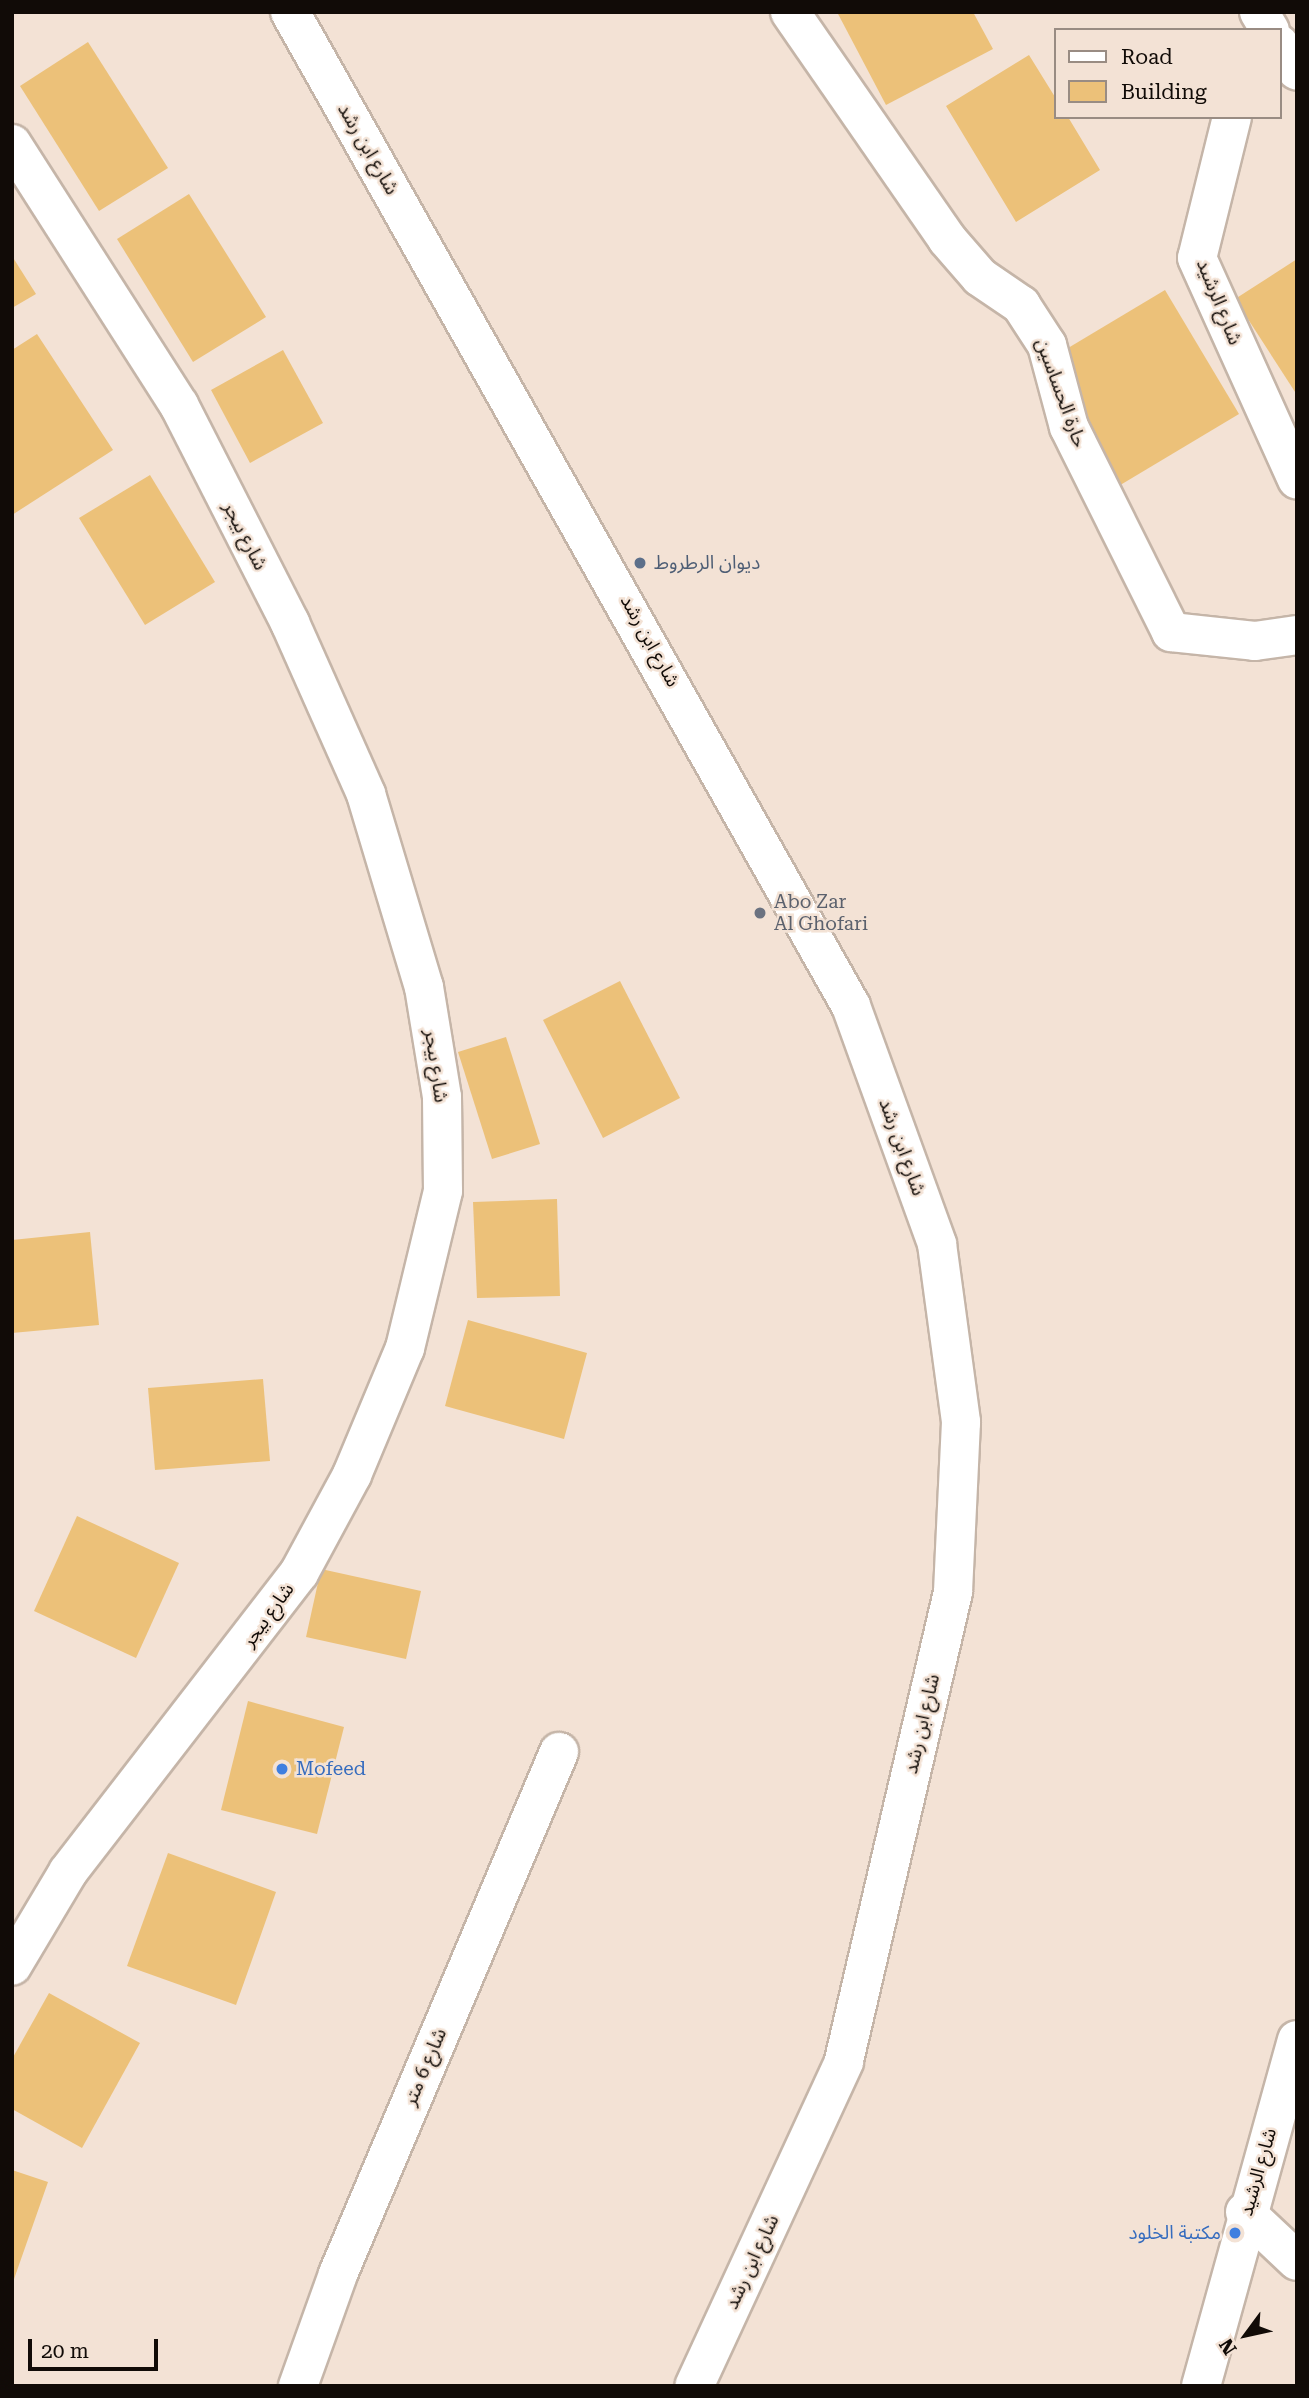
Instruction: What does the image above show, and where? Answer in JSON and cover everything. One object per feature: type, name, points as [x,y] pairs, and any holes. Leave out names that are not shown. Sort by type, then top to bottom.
[{"type":"street","name":"شارع ابن رشد","points":[[290,12],[851,1006],[937,1244],[961,1422],[953,1592],[844,2063],[694,2386]]},
{"type":"street","name":"حارة الحساسين","points":[[790,12],[947,239],[980,277],[1021,305],[1047,345],[1069,427],[1171,632],[1255,640],[1297,635]]},
{"type":"street","points":[[1259,12],[1269,28]]},
{"type":"street","points":[[1281,47],[1297,71]]},
{"type":"street","name":"شارع الرشيد","points":[[1232,119],[1197,258],[1297,479]]},
{"type":"street","name":"شارع بيجر","points":[[12,144],[178,405],[290,623],[366,794],[424,987],[442,1097],[443,1191],[405,1348],[352,1475],[319,1536],[246,1646],[68,1872],[12,1966]]},
{"type":"street","name":"شارع 6 متر","points":[[298,2386],[338,2274],[559,1752]]},
{"type":"street","name":"شارع الرشيد","points":[[1202,2386],[1245,2212],[1297,2040]]},
{"type":"street","points":[[1245,2212],[1297,2262]]},
{"type":"building","points":[[837,12],[973,12],[993,49],[886,105]]},
{"type":"building","points":[[88,42],[168,168],[99,211],[20,86]]},
{"type":"building","points":[[1029,55],[1054,95],[1054,119],[1069,119],[1100,170],[1016,222],[946,106]]},
{"type":"building","points":[[189,194],[266,317],[193,362],[117,239]]},
{"type":"building","points":[[12,256],[36,294],[12,308]]},
{"type":"building","points":[[1297,259],[1297,395],[1235,299]]},
{"type":"building","points":[[1165,290],[1239,414],[1117,487],[1043,363]]},
{"type":"building","points":[[37,334],[113,450],[12,515],[12,350]]},
{"type":"building","points":[[283,350],[323,423],[250,463],[211,390]]},
{"type":"building","points":[[150,475],[215,582],[145,625],[79,518]]},
{"type":"building","points":[[620,981],[680,1098],[603,1138],[543,1020]]},
{"type":"building","points":[[506,1037],[540,1144],[492,1159],[458,1052]]},
{"type":"building","points":[[557,1199],[560,1296],[477,1298],[473,1202]]},
{"type":"building","points":[[90,1232],[99,1325],[12,1333],[12,1240]]},
{"type":"building","points":[[468,1320],[587,1353],[564,1439],[445,1406]]},
{"type":"building","points":[[263,1379],[270,1461],[155,1470],[148,1388]]},
{"type":"building","points":[[77,1516],[179,1563],[136,1658],[34,1611]]},
{"type":"building","points":[[321,1569],[421,1591],[406,1659],[306,1637]]},
{"type":"building","name":"Mofeed","points":[[248,1701],[344,1727],[317,1834],[221,1810]]},
{"type":"building","points":[[168,1853],[276,1892],[236,2005],[127,1966]]},
{"type":"building","points":[[49,1993],[140,2043],[82,2148],[12,2109],[12,2059]]},
{"type":"building","points":[[12,2170],[48,2182],[13,2282],[12,2281]]},
{"type":"place","name":"ديوان الرطروط","points":[[640,563]]},
{"type":"place","name":"Abo Zar Al Ghofari","points":[[760,913]]},
{"type":"place","name":"Mofeed","points":[[282,1769]]},
{"type":"place","name":"مكتبة الخلود","points":[[1235,2233]]}]
